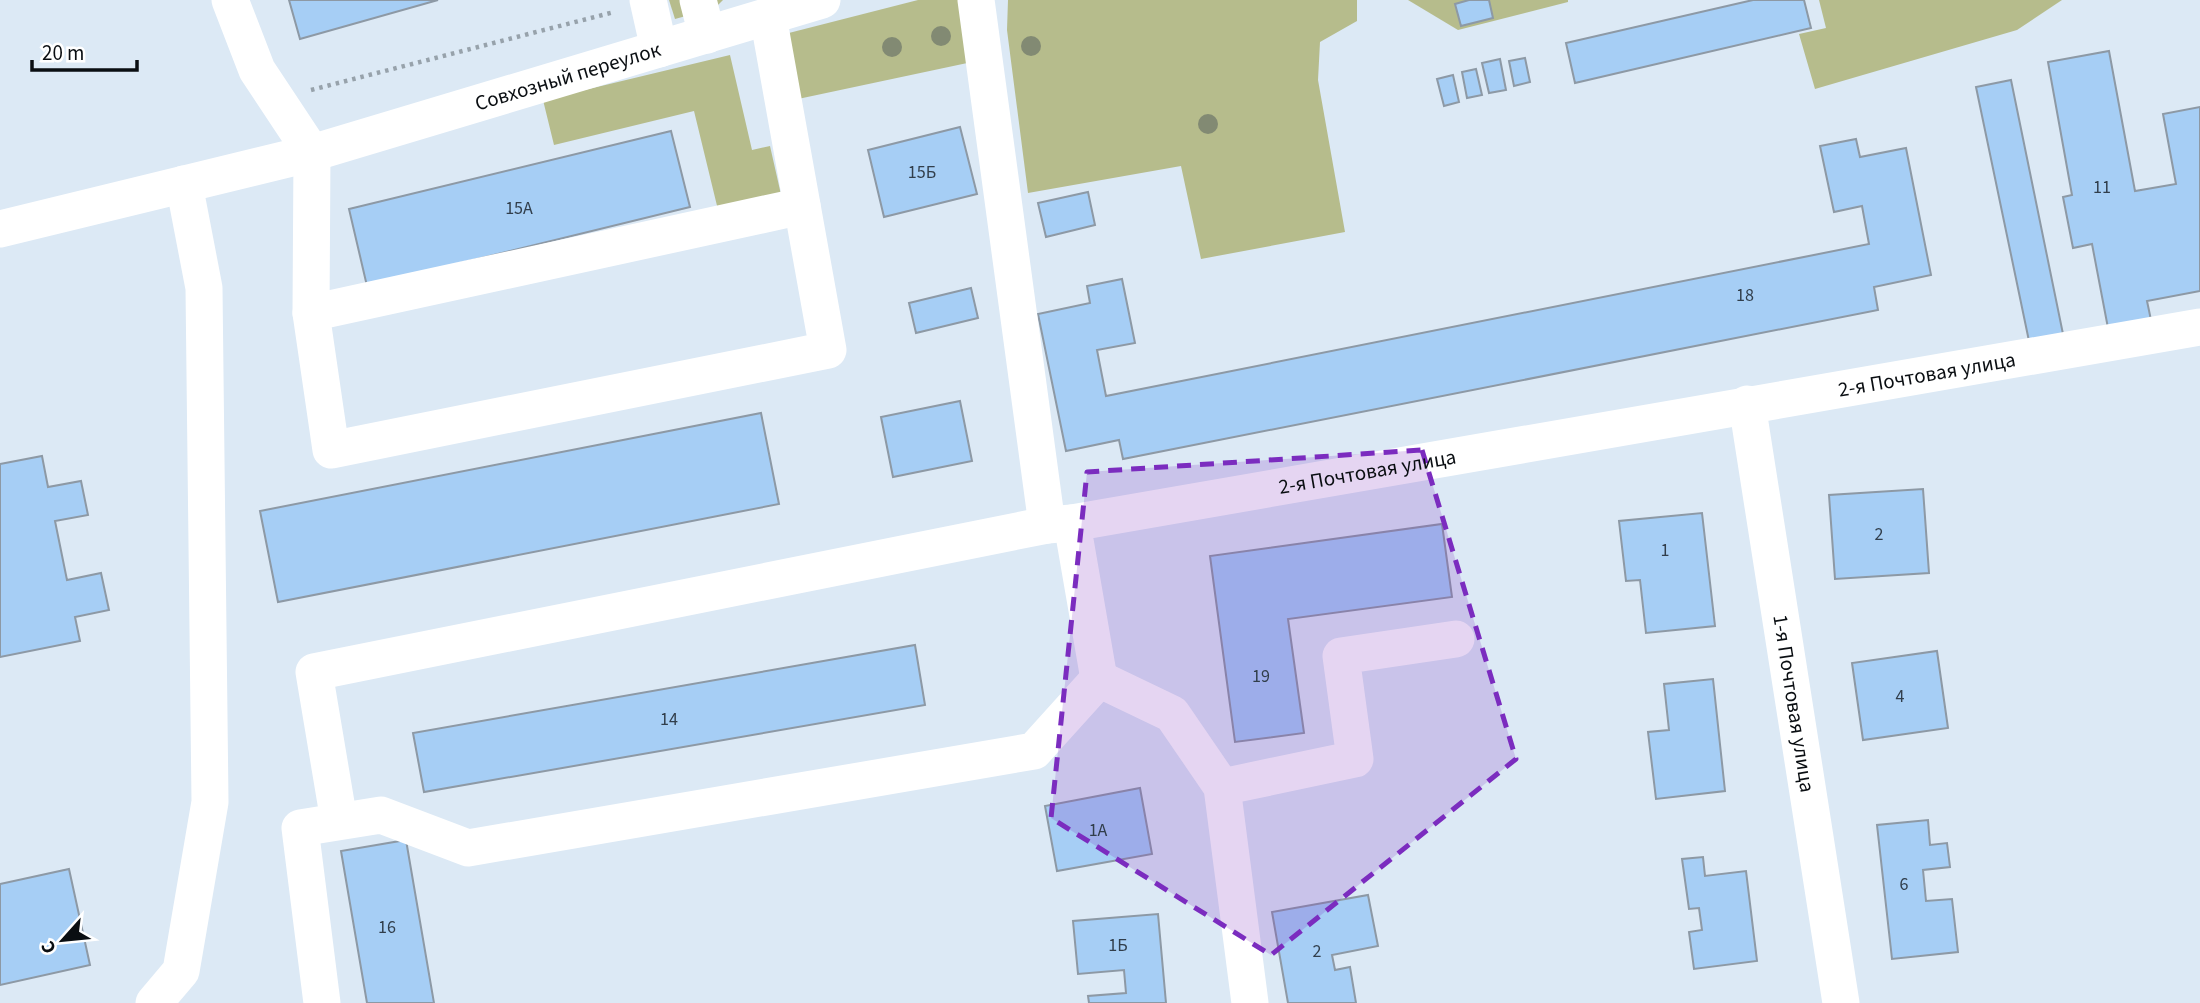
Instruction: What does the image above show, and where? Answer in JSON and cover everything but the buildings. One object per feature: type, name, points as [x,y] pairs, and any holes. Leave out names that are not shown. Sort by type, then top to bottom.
[{"type":"street","points":[[230,0],[257,70],[312,153],[311,313],[331,450],[828,350],[768,16]]},
{"type":"street","points":[[698,0],[707,34]]},
{"type":"street","name":"Совхозный переулок","points":[[0,229],[312,153],[822,0]]},
{"type":"street","points":[[976,0],[1060,524],[1099,679]]},
{"type":"street","points":[[649,1],[659,49]]},
{"type":"street","points":[[154,1003],[180,987],[210,802],[204,288],[184,184]]},
{"type":"street","points":[[311,313],[802,206]]},
{"type":"street","name":"2-я Почтовая улица","points":[[339,821],[314,672],[1060,524],[2200,327]]},
{"type":"street","name":"1-я Почтовая улица","points":[[1747,404],[1841,1003]]},
{"type":"street","points":[[1222,787],[1355,759],[1341,656],[1456,639]]},
{"type":"street","points":[[1099,679],[1172,714],[1222,787],[1250,1003]]},
{"type":"street","points":[[322,1003],[300,828],[381,815],[468,848],[1034,751],[1099,679]]},
{"type":"path","points":[[277,99],[649,1]]},
{"type":"highlighted area","points":[[1422,450],[1516,759],[1271,955],[1051,818],[1087,472]]},
{"type":"green space","points":[[669,0],[723,0],[715,8],[675,19]]},
{"type":"green space","points":[[918,0],[959,0],[972,62],[798,99],[781,35]]},
{"type":"green space","points":[[1008,0],[1357,0],[1357,21],[1320,42],[1318,80],[1345,232],[1201,259],[1181,166],[1028,193],[1007,30]]},
{"type":"green space","points":[[1408,0],[1568,0],[1568,2],[1458,30]]},
{"type":"green space","points":[[1819,0],[2062,0],[2017,30],[1815,89],[1799,34],[1826,28]]},
{"type":"green space","points":[[730,55],[752,150],[770,146],[782,199],[719,214],[694,111],[554,145],[543,100]]}]
